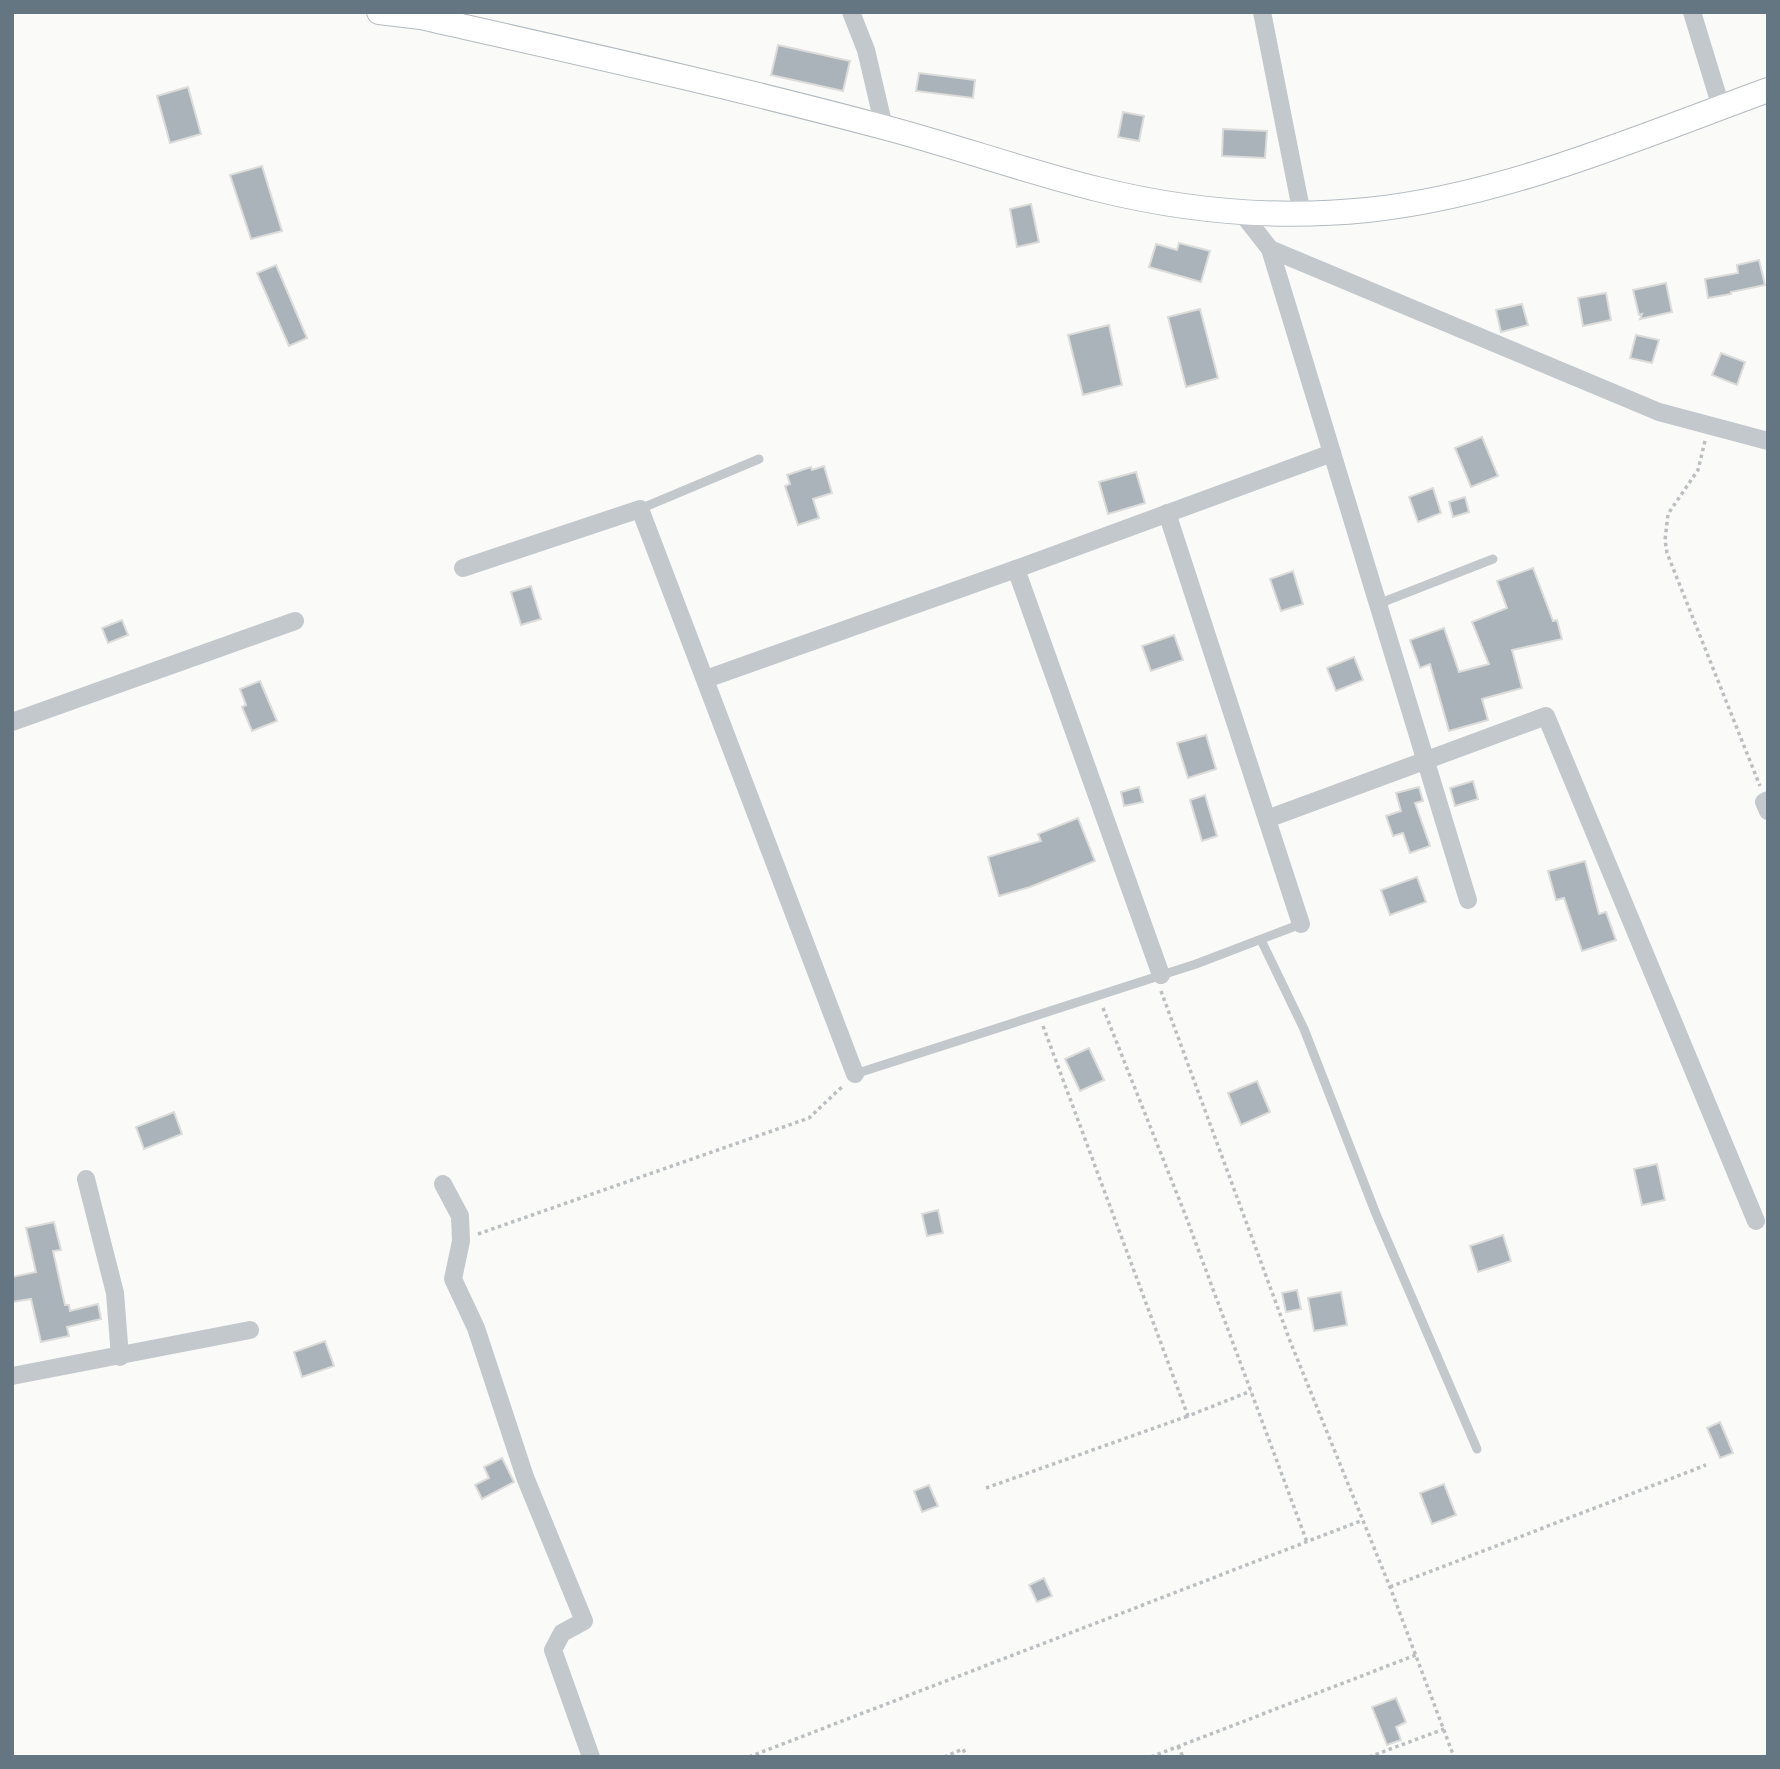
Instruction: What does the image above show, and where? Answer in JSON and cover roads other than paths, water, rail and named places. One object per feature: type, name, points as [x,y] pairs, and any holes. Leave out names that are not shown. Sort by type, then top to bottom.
[{"type":"main road","points":[[379,12],[421,17],[683,77],[884,127],[1096,189],[1155,202],[1241,212],[1302,214],[1366,210],[1414,204],[1490,187],[1548,169],[1768,90]]},
{"type":"street","points":[[851,12],[866,50],[884,127]]},
{"type":"street","points":[[1262,12],[1302,214]]},
{"type":"street","points":[[1692,12],[1721,107]]},
{"type":"street","points":[[1241,212],[1269,249],[1468,900]]},
{"type":"street","points":[[1269,249],[1659,412],[1768,441]]},
{"type":"street","points":[[706,679],[1332,453]]},
{"type":"street","points":[[463,568],[640,509],[855,1074]]},
{"type":"street","points":[[1167,513],[1301,924]]},
{"type":"street","points":[[1016,569],[1159,975]]},
{"type":"street","points":[[12,722],[295,621]]},
{"type":"street","points":[[1267,819],[1546,716],[1756,1221]]},
{"type":"street","points":[[86,1179],[115,1293],[120,1357]]},
{"type":"street","points":[[443,1184],[460,1216],[461,1241],[453,1279],[476,1328],[525,1477],[584,1621],[562,1633],[553,1650],[591,1757]]},
{"type":"street","points":[[12,1376],[250,1330]]},
{"type":"lane","points":[[640,509],[759,459]]},
{"type":"lane","points":[[1378,604],[1493,559]]},
{"type":"lane","points":[[855,1074],[1159,975],[1301,924]]},
{"type":"lane","points":[[1261,940],[1304,1029],[1376,1214],[1477,1449]]}]
